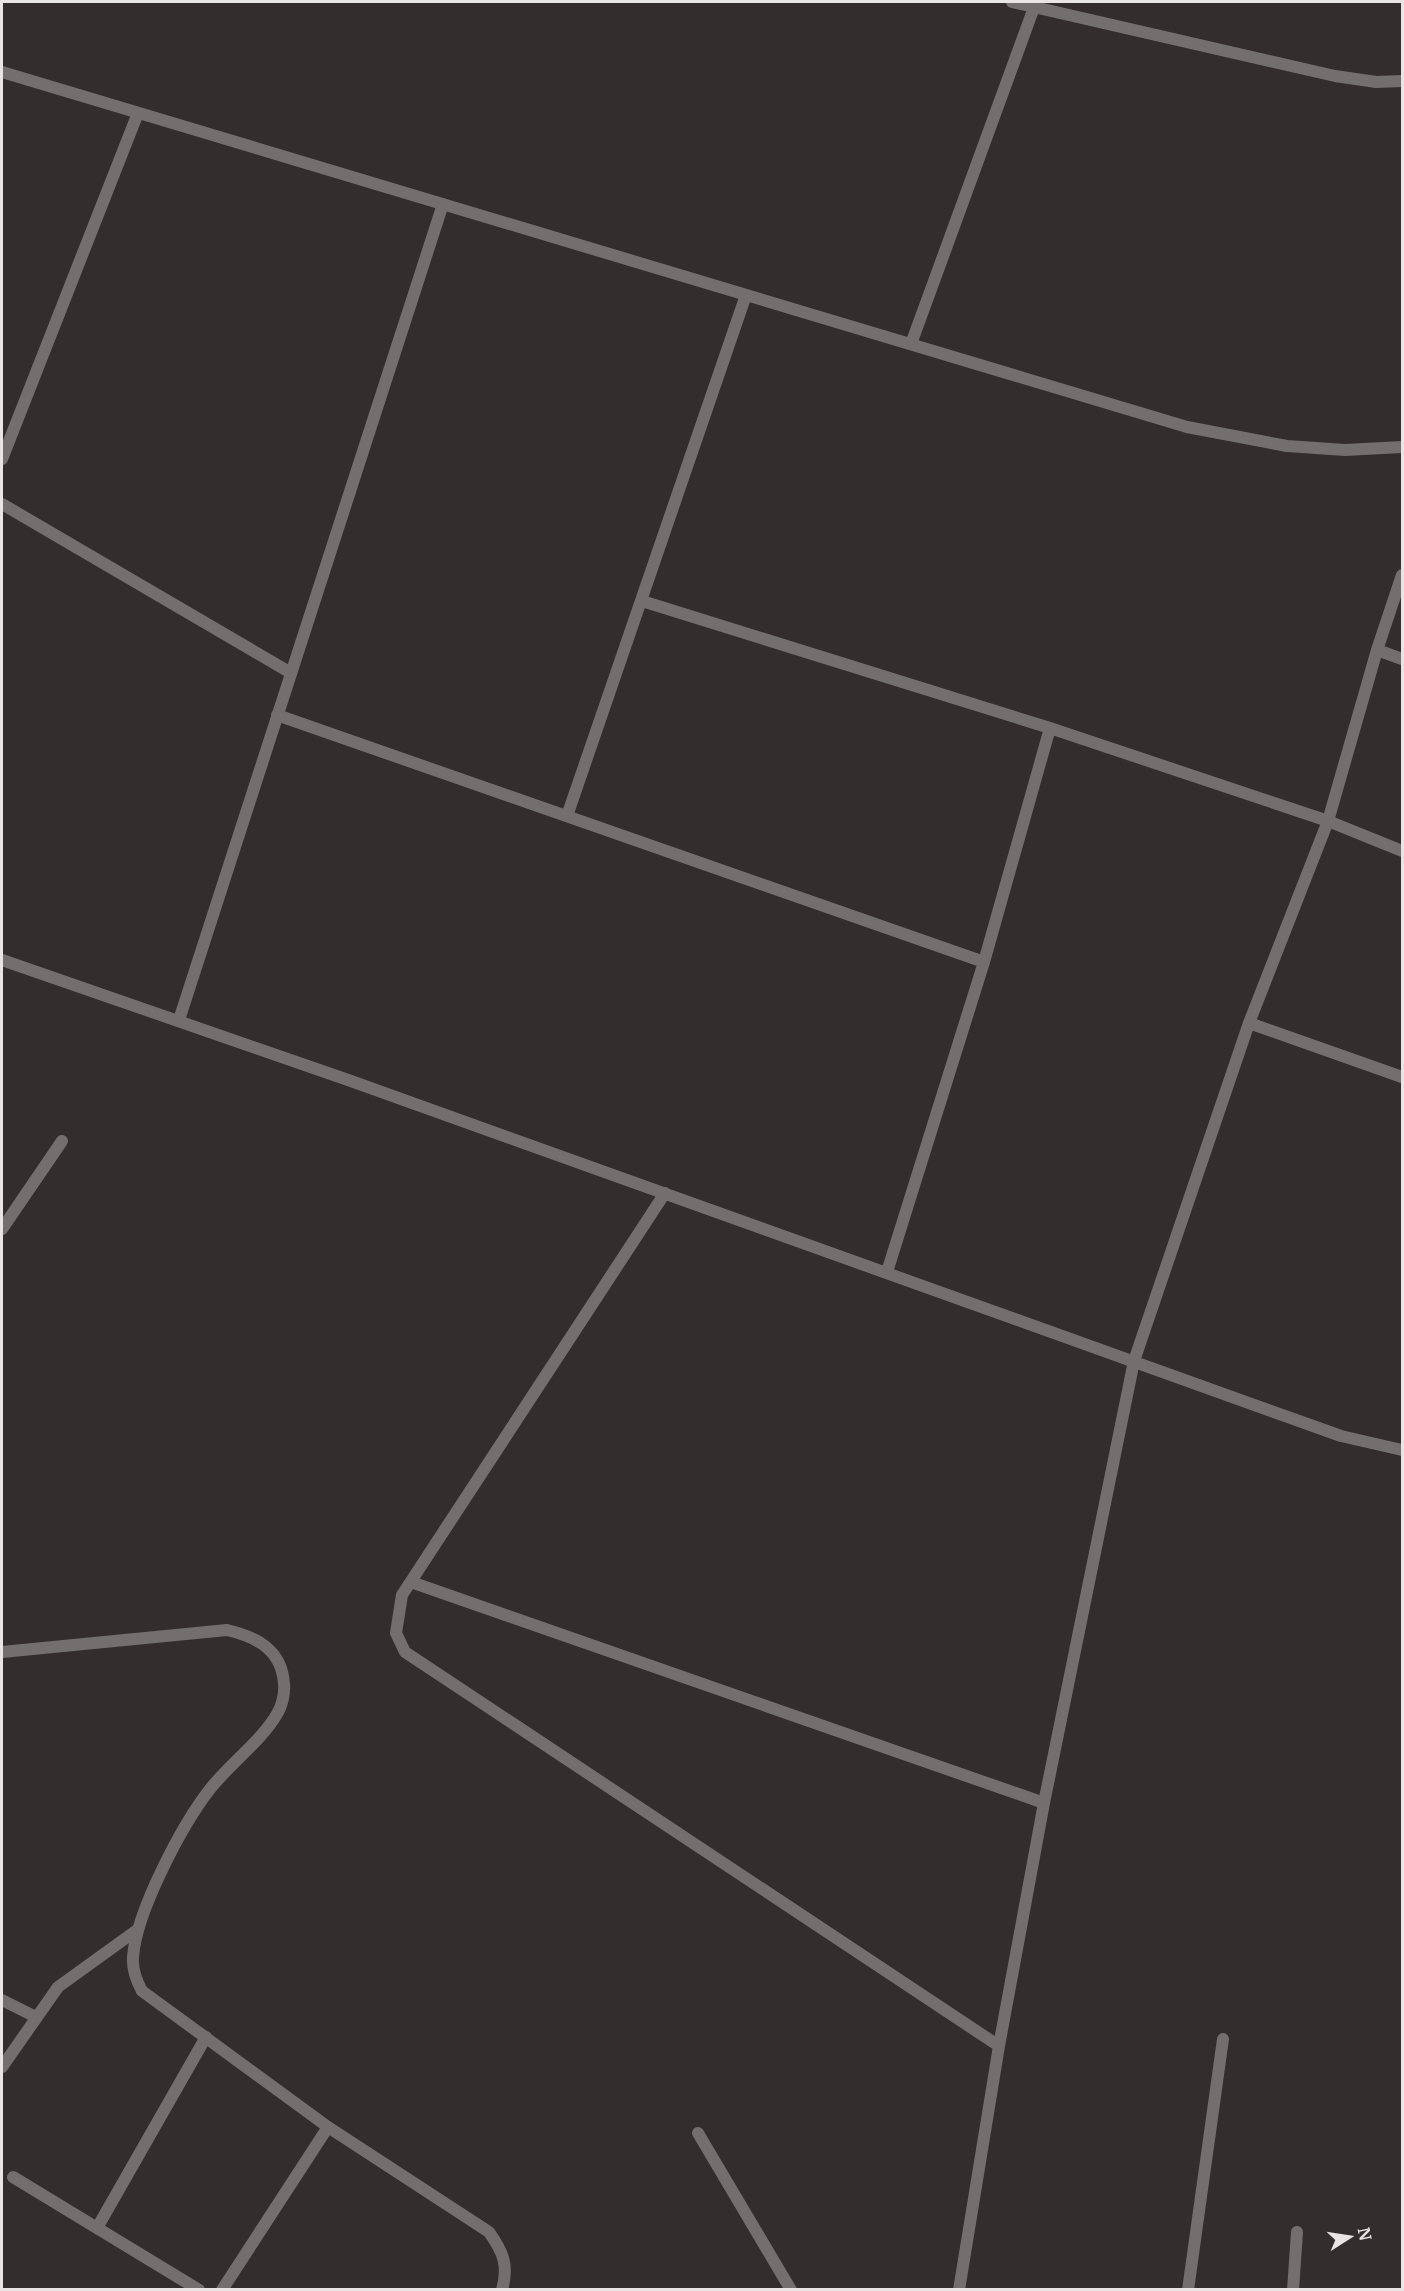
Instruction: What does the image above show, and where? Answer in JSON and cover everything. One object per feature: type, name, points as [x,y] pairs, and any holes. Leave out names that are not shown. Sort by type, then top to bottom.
[{"type":"street","points":[[1012,2],[1034,4],[1335,76],[1376,82],[1402,81]]},
{"type":"street","points":[[911,344],[1034,4]]},
{"type":"street","points":[[2,72],[1187,427],[1287,446],[1346,450],[1402,447]]},
{"type":"street","points":[[2,459],[138,112]]},
{"type":"street","points":[[179,1020],[443,204]]},
{"type":"street","points":[[567,816],[746,295]]},
{"type":"street","points":[[2,504],[291,673]]},
{"type":"street","points":[[959,2289],[999,2046],[1044,1803],[1134,1361],[1249,1023],[1328,821],[1377,650],[1402,575]]},
{"type":"street","points":[[642,602],[1050,728],[1328,821],[1402,851]]},
{"type":"street","points":[[1377,650],[1402,659]]},
{"type":"street","points":[[278,715],[984,962]]},
{"type":"street","points":[[887,1272],[984,962],[1050,728]]},
{"type":"street","points":[[2,960],[179,1020],[1341,1436],[1402,1450]]},
{"type":"street","points":[[1249,1023],[1402,1077]]},
{"type":"street","points":[[2,1230],[62,1141]]},
{"type":"street","points":[[665,1193],[402,1595],[396,1633],[405,1652],[999,2046]]},
{"type":"street","points":[[411,1582],[1044,1803]]},
{"type":"street","points":[[2,1652],[227,1630],[251,1635],[274,1652],[283,1673],[284,1692],[278,1714],[212,1787],[177,1839],[137,1930],[133,1958],[134,1977],[142,1991],[328,2127],[489,2232],[504,2253],[507,2273],[502,2289]]},
{"type":"street","points":[[2,2067],[58,1987],[137,1930]]},
{"type":"street","points":[[2,2000],[36,2017]]},
{"type":"street","points":[[97,2228],[206,2037]]},
{"type":"street","points":[[1188,2289],[1223,2039]]},
{"type":"street","points":[[222,2289],[328,2127]]},
{"type":"street","points":[[698,2133],[791,2289]]},
{"type":"street","points":[[13,2177],[199,2289]]},
{"type":"street","points":[[1293,2289],[1297,2232]]}]
